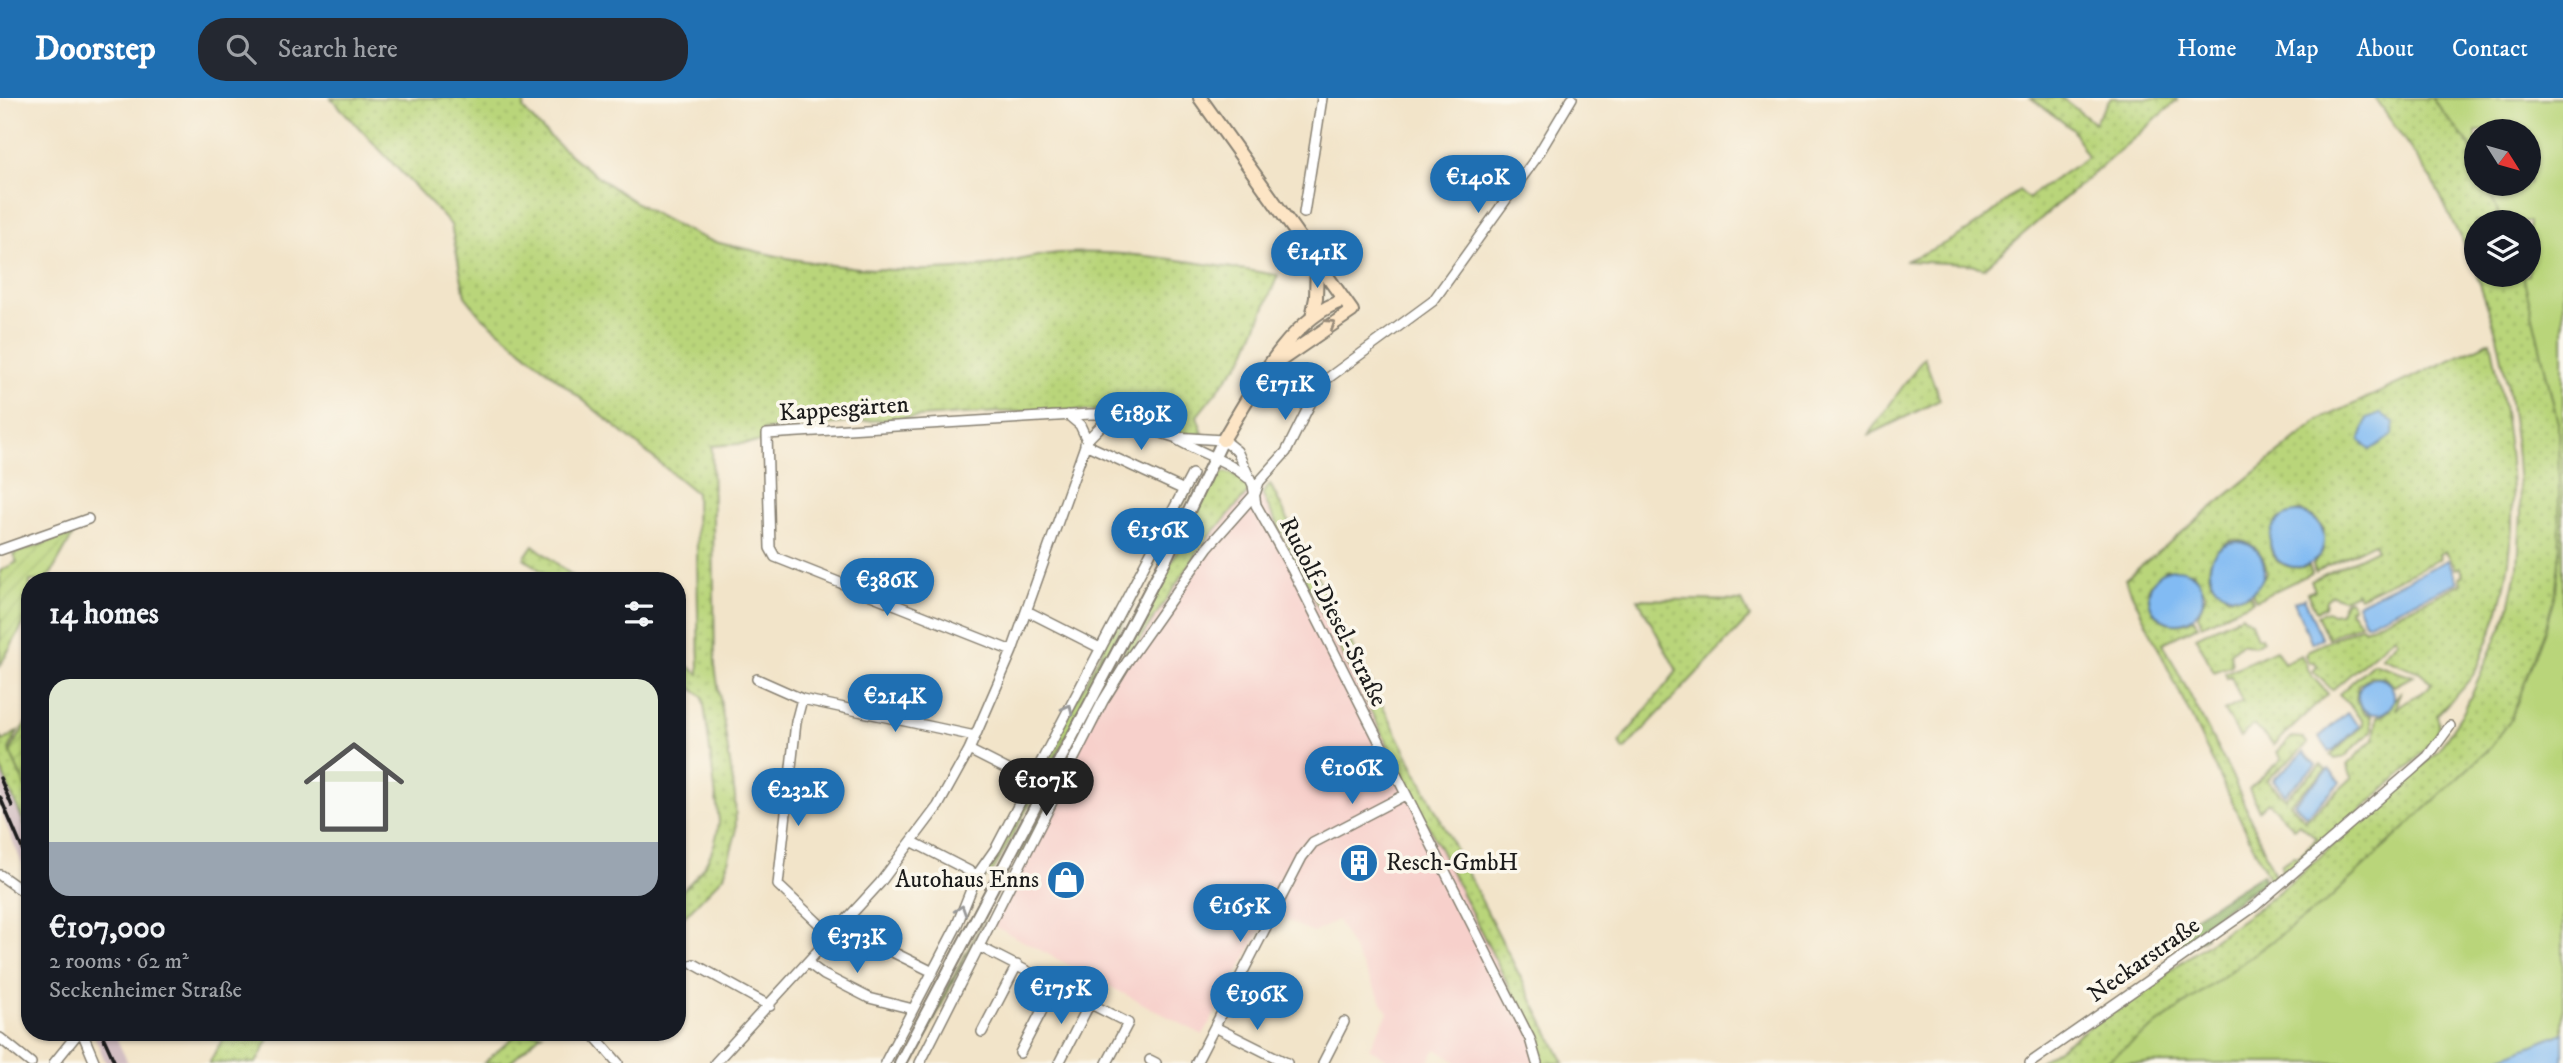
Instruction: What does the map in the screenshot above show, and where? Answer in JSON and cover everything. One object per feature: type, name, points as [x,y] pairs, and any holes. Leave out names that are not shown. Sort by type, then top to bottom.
[{"type":"main road","points":[[1200,98],[1348,305]]},
{"type":"main road","points":[[1312,317],[1316,298],[1317,261]]},
{"type":"main road","points":[[1223,440],[1289,339],[1327,305],[1348,305]]},
{"type":"main road","points":[[1272,366],[1348,305]]},
{"type":"street","points":[[1304,212],[1322,98]]},
{"type":"street","points":[[920,1063],[1103,701],[1127,662],[1208,547],[1255,494],[1259,482],[1294,439],[1314,393],[1339,370],[1404,326],[1449,283],[1536,158],[1572,98]]},
{"type":"street","name":"Kappesgärten","points":[[1012,651],[775,557],[770,548],[767,434],[1102,414],[1174,437],[1215,458]]},
{"type":"street","points":[[1068,415],[1080,425],[1086,442],[1182,489]]},
{"type":"street","points":[[715,1063],[841,926],[914,842],[939,806],[969,750],[1012,651],[1086,442],[1103,424],[1117,419]]},
{"type":"street","name":"Kappesgärten","points":[[1174,437],[1223,440]]},
{"type":"street","points":[[900,1063],[1177,539],[1223,440]]},
{"type":"street","name":"Rudolf-Diesel-Straße","points":[[1223,440],[1237,451],[1255,494],[1256,505],[1292,569],[1530,1039],[1537,1063]]},
{"type":"street","points":[[1215,458],[1226,461],[1249,478]]},
{"type":"street","points":[[885,1063],[933,972],[977,875],[996,848],[1192,474]]},
{"type":"street","points":[[0,550],[88,519]]},
{"type":"street","points":[[1027,611],[1100,648]]},
{"type":"street","points":[[757,679],[802,699],[975,736]]},
{"type":"street","points":[[802,699],[793,748],[778,885],[832,936]]},
{"type":"street","name":"Neckarstraße","points":[[2030,1063],[2280,886],[2428,756],[2450,726]]},
{"type":"street","points":[[969,750],[1030,781]]},
{"type":"street","points":[[1196,1063],[1302,857],[1313,843],[1405,795]]},
{"type":"street","points":[[914,842],[977,875]]},
{"type":"street","points":[[0,875],[21,890]]},
{"type":"street","points":[[841,926],[933,972]]},
{"type":"street","points":[[980,947],[1128,1023],[1107,1063]]},
{"type":"street","points":[[808,962],[824,975],[869,998],[913,1009]]},
{"type":"street","points":[[694,964],[769,1006]]},
{"type":"street","points":[[982,1032],[1017,965]]},
{"type":"street","points":[[1020,1053],[1055,985]]},
{"type":"street","points":[[1059,1063],[1090,1003]]},
{"type":"street","points":[[1323,1063],[1344,1022]]},
{"type":"street","points":[[1214,1027],[1287,1063]]},
{"type":"street","points":[[0,1038],[31,1063]]},
{"type":"street","points":[[54,1063],[72,1041]]},
{"type":"street","points":[[84,1041],[95,1063]]},
{"type":"street","points":[[599,1041],[618,1063]]},
{"type":"shaded area","points":[[1251,489],[1262,494],[1529,1027],[1541,1063],[1458,1063],[1436,1049],[1428,1063],[1393,1063],[1369,1048],[1388,1013],[1337,920],[1313,933],[1271,912],[1203,1035],[994,926],[1018,867],[1102,696],[1204,543]]},
{"type":"shaded area","points":[[0,767],[21,816],[21,861],[0,810]]},
{"type":"shaded area","points":[[96,1041],[118,1041],[128,1063],[106,1063]]},
{"type":"green space","points":[[331,98],[526,98],[523,109],[542,129],[585,167],[634,201],[709,240],[783,257],[871,269],[930,270],[988,266],[1052,254],[1088,252],[1170,259],[1278,275],[1244,357],[1197,416],[1203,434],[1177,433],[1114,412],[1016,411],[763,430],[763,442],[712,446],[715,666],[735,796],[736,833],[724,876],[686,915],[686,887],[711,853],[719,821],[703,697],[686,684],[686,665],[699,674],[696,493],[481,316],[465,296],[451,225]]},
{"type":"green space","points":[[2031,98],[2062,98],[2094,123],[2111,98],[2176,98],[2177,101],[1984,268],[1966,264],[1905,261],[1966,232],[2019,190],[2029,199],[2088,157],[2072,129]]},
{"type":"green space","points":[[2375,98],[2563,98],[2563,1033],[2488,1063],[2038,1063],[2257,909],[2302,873],[2437,752],[2464,711],[2508,612],[2518,567],[2521,514],[2508,388],[2497,335],[2481,287],[2541,287],[2541,210],[2464,210],[2464,246],[2433,181]]},
{"type":"green space","points":[[2431,98],[2563,98],[2563,1063],[2104,1063],[2326,902],[2490,748],[2510,721],[2545,630],[2556,589],[2560,553],[2558,423],[2526,287],[2541,287],[2541,210],[2497,210],[2491,196],[2541,196],[2541,119],[2464,119],[2464,138]]},
{"type":"green space","points":[[2491,341],[2505,416],[2512,492],[2512,530],[2500,605],[2480,663],[2473,675],[2437,715],[2439,729],[2414,761],[2283,877],[2281,865],[2293,856],[2298,857],[2317,838],[2299,824],[2294,828],[2268,802],[2259,810],[2249,789],[2282,759],[2277,752],[2292,737],[2303,738],[2308,744],[2267,780],[2285,798],[2321,765],[2326,770],[2290,803],[2305,820],[2352,778],[2347,765],[2374,739],[2377,717],[2388,710],[2400,693],[2396,710],[2432,683],[2420,672],[2381,657],[2398,641],[2395,636],[2332,690],[2313,671],[2318,666],[2314,662],[2309,663],[2305,655],[2309,650],[2362,626],[2364,629],[2462,583],[2460,577],[2464,575],[2460,567],[2456,569],[2446,551],[2439,554],[2440,559],[2360,597],[2357,593],[2343,599],[2332,595],[2326,600],[2325,607],[2316,611],[2307,593],[2315,590],[2311,581],[2377,549],[2374,543],[2315,572],[2313,565],[2323,551],[2324,529],[2314,517],[2301,511],[2278,519],[2272,529],[2270,548],[2279,562],[2287,566],[2309,566],[2312,573],[2256,600],[2252,593],[2267,573],[2263,559],[2251,545],[2231,540],[2212,557],[2209,568],[2211,582],[2228,597],[2250,595],[2253,601],[2202,625],[2198,616],[2206,594],[2193,572],[2166,569],[2149,585],[2150,605],[2160,618],[2175,623],[2194,619],[2198,626],[2163,643],[2232,776],[2277,880],[2272,885],[2125,579],[2319,420]]},
{"type":"green space","points":[[1924,357],[1940,400],[1867,436]]},
{"type":"green space","points":[[1225,472],[1239,476],[1251,489],[1204,543],[1102,696],[1018,867],[1018,855],[1215,479]]},
{"type":"green space","points":[[1270,484],[1564,1063],[1541,1063],[1529,1027],[1262,494]]},
{"type":"green space","points":[[1185,491],[1189,493],[1060,748],[991,875],[984,878]]},
{"type":"green space","points":[[74,533],[52,572],[21,572],[21,628],[0,666],[0,571],[17,562],[13,554]]},
{"type":"green space","points":[[533,545],[568,572],[542,572],[524,558]]},
{"type":"green space","points":[[1638,599],[1742,601],[1750,617],[1624,750],[1619,743],[1677,671]]},
{"type":"green space","points":[[2350,600],[2353,607],[2349,609],[2361,623],[2328,638],[2317,615],[2327,611],[2332,614],[2340,613],[2345,601]]},
{"type":"green space","points":[[2242,615],[2251,622],[2257,638],[2261,637],[2263,641],[2255,646],[2241,643],[2230,653],[2232,665],[2214,672],[2196,637]]},
{"type":"green space","points":[[2276,650],[2284,663],[2301,655],[2311,675],[2328,694],[2274,745],[2254,725],[2240,737],[2224,711],[2242,702],[2231,676],[2227,678],[2225,673]]},
{"type":"green space","points":[[2373,663],[2413,676],[2394,686],[2385,678],[2371,676],[2358,685],[2356,700],[2364,713],[2371,716],[2372,731],[2344,757],[2335,759],[2331,755],[2362,727],[2363,720],[2339,694]]},
{"type":"green space","points":[[18,731],[9,749],[21,776],[21,816],[0,767],[0,735],[3,741]]},
{"type":"green space","points":[[21,732],[21,776],[10,752]]},
{"type":"green space","points":[[2262,874],[2265,881],[2201,926],[2206,937],[2186,949],[2175,929]]},
{"type":"green space","points":[[984,919],[914,1061],[908,1063]]},
{"type":"green space","points":[[222,1041],[268,1041],[256,1063],[209,1063]]},
{"type":"green space","points":[[509,1041],[533,1041],[509,1063],[484,1063]]},
{"type":"water","points":[[2380,413],[2394,422],[2393,435],[2370,450],[2360,440],[2367,418]]},
{"type":"water","points":[[2297,513],[2316,521],[2324,540],[2316,559],[2297,567],[2278,559],[2270,540],[2278,521]]},
{"type":"water","points":[[2237,542],[2256,550],[2264,569],[2256,588],[2237,596],[2218,588],[2210,569],[2218,550]]},
{"type":"water","points":[[2448,560],[2458,582],[2366,624],[2357,604]]},
{"type":"water","points":[[2176,569],[2195,577],[2203,596],[2195,615],[2176,623],[2157,615],[2149,596],[2157,577]]},
{"type":"water","points":[[2304,598],[2322,639],[2312,643],[2294,602]]},
{"type":"water","points":[[2376,678],[2389,683],[2394,696],[2389,709],[2376,714],[2363,709],[2358,696],[2363,683]]},
{"type":"water","points":[[2347,713],[2360,726],[2333,751],[2329,751],[2319,737]]},
{"type":"water","points":[[2304,752],[2316,765],[2285,794],[2273,780]]},
{"type":"water","points":[[2329,769],[2341,782],[2306,816],[2294,803]]},
{"type":"water","points":[[2563,1033],[2563,1063],[2488,1063]]},
{"type":"railway","points":[[0,778],[12,806]]},
{"type":"railway","points":[[0,797],[21,846]]},
{"type":"railway","points":[[105,1041],[115,1063]]},
{"type":"place","name":"Resch-GmbH","points":[[1359,863]]},
{"type":"place","name":"Autohaus Enns","points":[[1066,880]]}]
